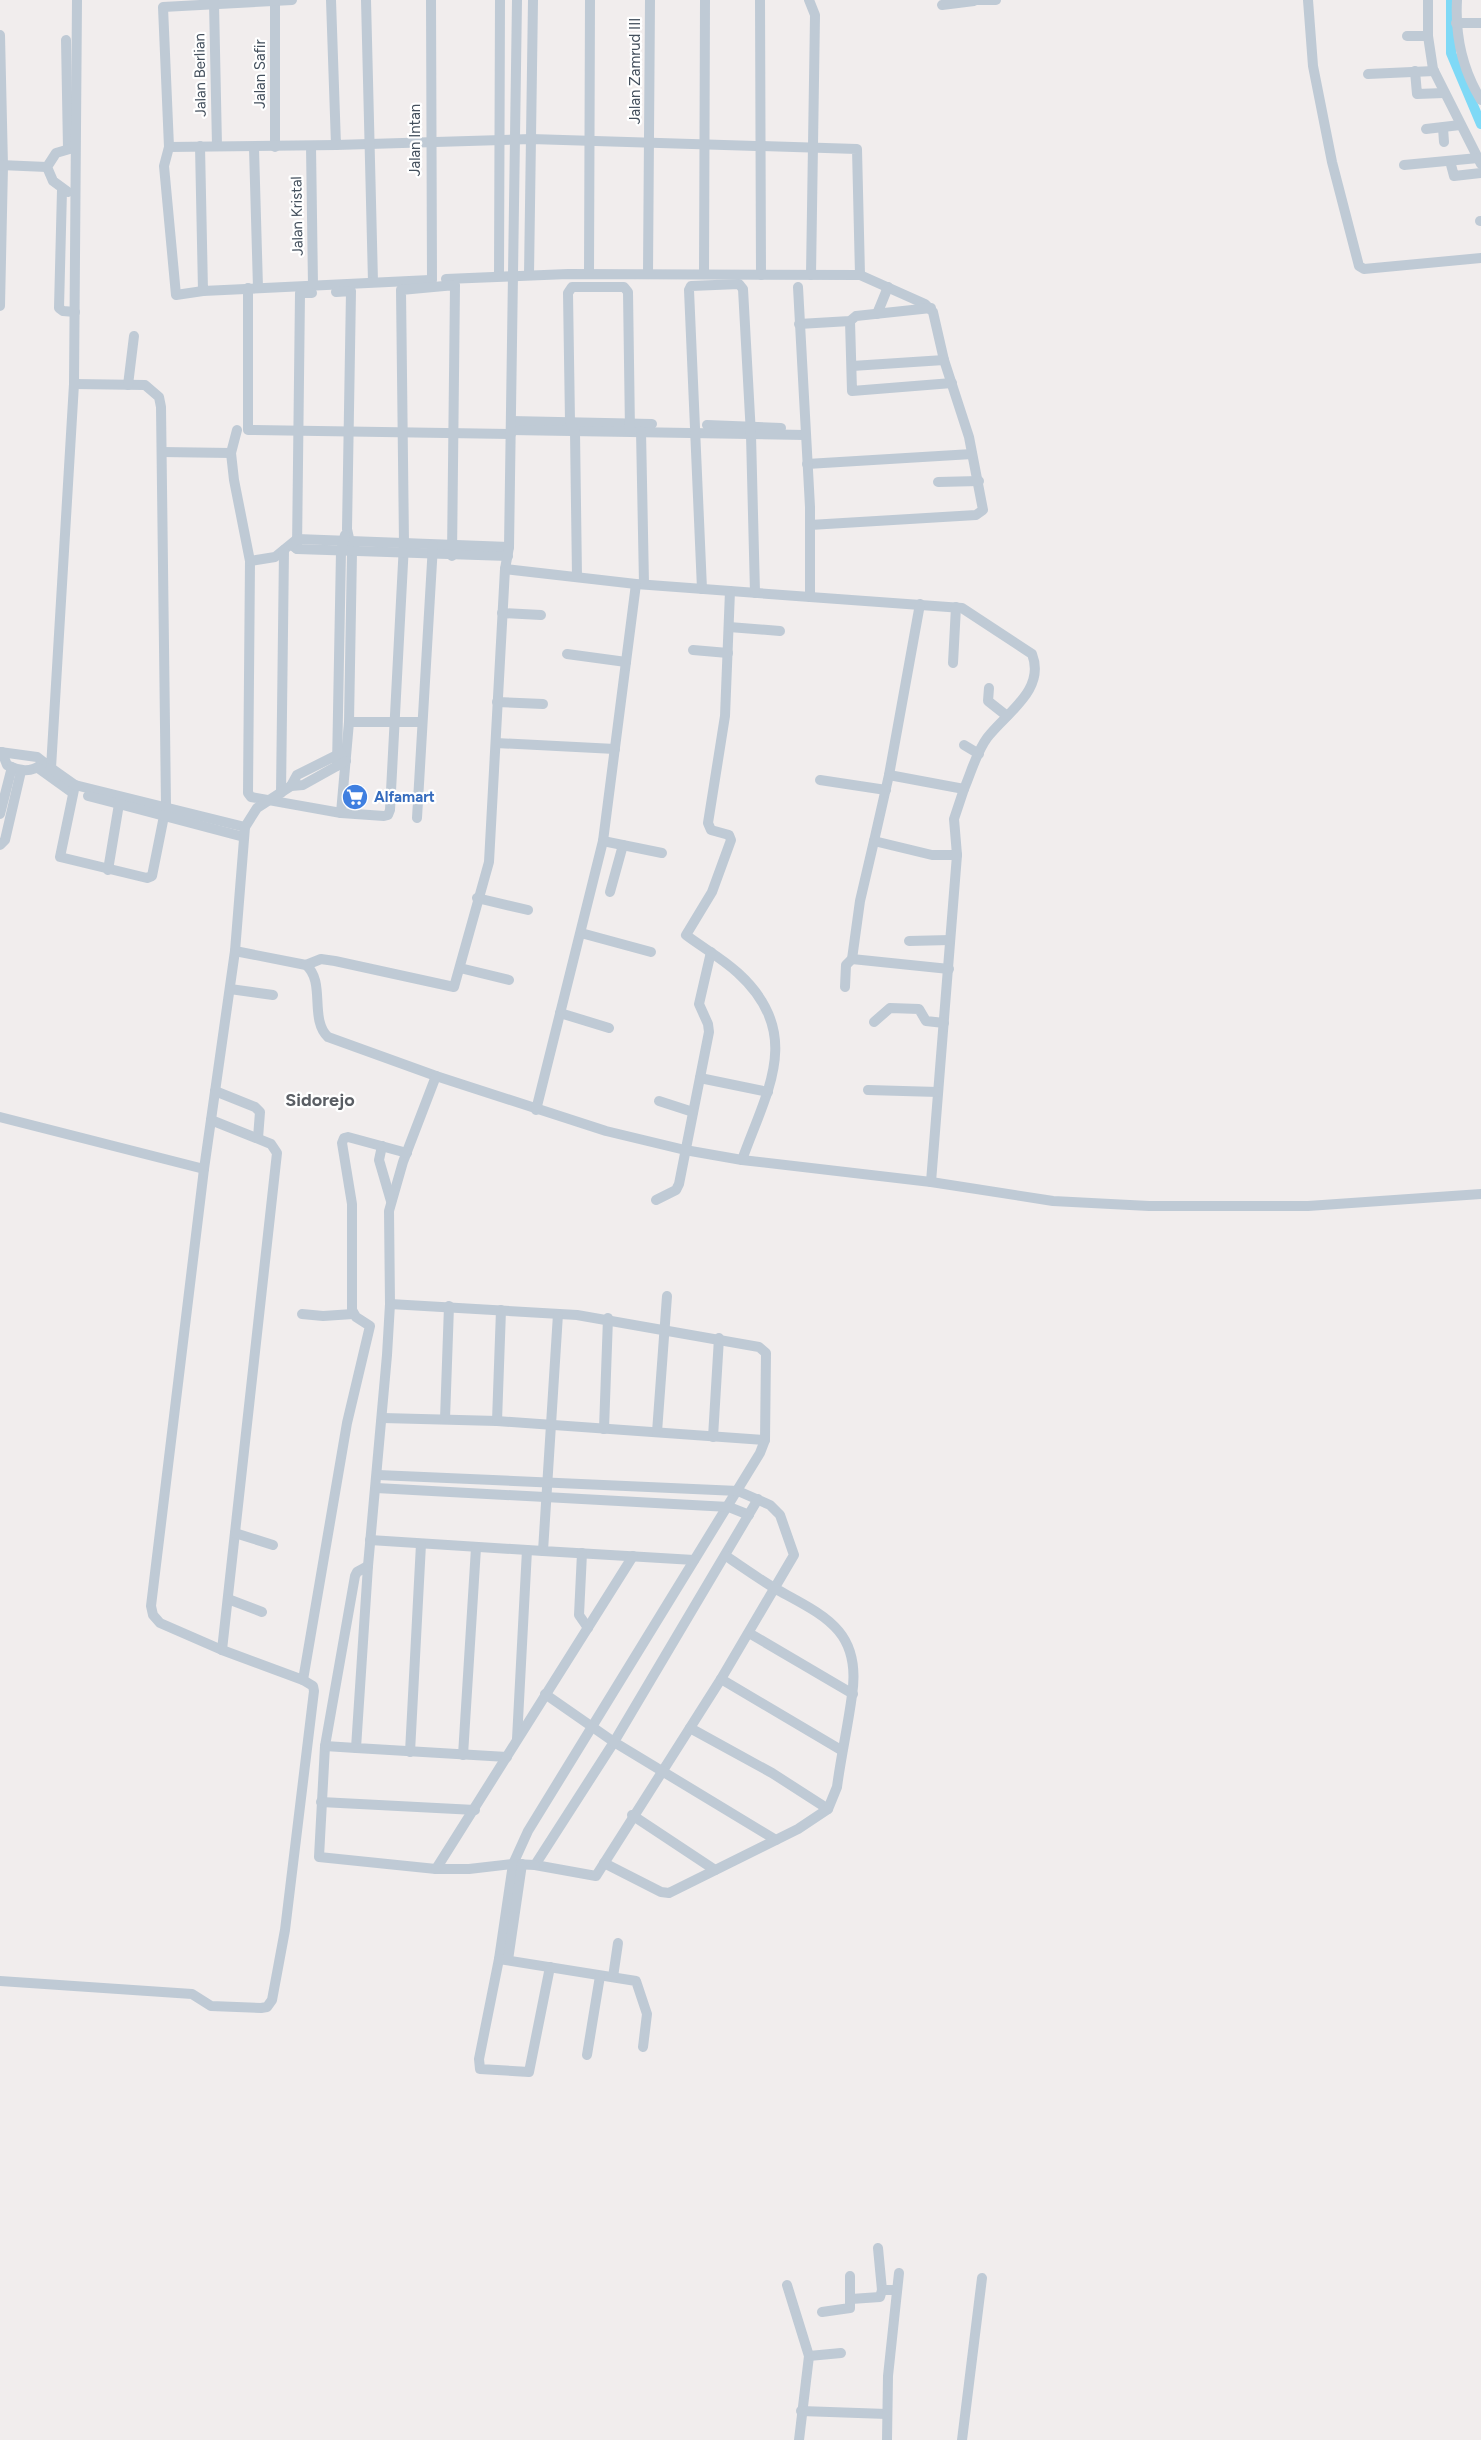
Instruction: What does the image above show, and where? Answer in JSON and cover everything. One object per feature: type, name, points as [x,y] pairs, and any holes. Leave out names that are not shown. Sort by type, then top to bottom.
[{"type":"street","points":[[72,149],[77,0]]},
{"type":"street","name":"Jalan Safir","points":[[274,0],[275,147]]},
{"type":"street","points":[[292,0],[163,7],[169,147],[164,166],[176,295],[253,288],[511,275],[860,275],[931,308],[979,480],[983,510],[976,515],[810,525]]},
{"type":"street","points":[[331,0],[336,145]]},
{"type":"street","points":[[366,0],[373,282]]},
{"type":"street","name":"Jalan Intan","points":[[431,0],[432,280]]},
{"type":"street","points":[[499,276],[500,0]]},
{"type":"street","points":[[235,951],[306,965],[321,959],[335,961],[454,987],[460,968],[489,857],[502,613],[508,551],[517,0]]},
{"type":"street","points":[[529,275],[533,0]]},
{"type":"street","points":[[589,274],[590,0]]},
{"type":"street","name":"Jalan Zamrud III","points":[[648,274],[650,0]]},
{"type":"street","points":[[704,274],[705,0]]},
{"type":"street","points":[[760,0],[763,146],[761,275]]},
{"type":"street","points":[[809,0],[814,15],[811,275]]},
{"type":"street","points":[[942,5],[996,0]]},
{"type":"street","points":[[1308,0],[1313,66],[1332,162],[1359,266],[1364,269],[1481,258]]},
{"type":"street","points":[[1404,165],[1479,161],[1434,71],[1428,36],[1428,0]]},
{"type":"street","points":[[1457,0],[1456,23],[1463,63],[1481,100]]},
{"type":"street","name":"Jalan Berlian","points":[[214,3],[217,146]]},
{"type":"street","points":[[1456,23],[1481,23]]},
{"type":"street","points":[[0,35],[0,306]]},
{"type":"street","points":[[1407,36],[1428,36]]},
{"type":"street","points":[[44,766],[74,384],[77,194],[66,40]]},
{"type":"street","points":[[1415,71],[1417,94],[1444,93]]},
{"type":"street","points":[[1368,74],[1434,71]]},
{"type":"street","points":[[1426,129],[1460,125]]},
{"type":"street","points":[[1443,128],[1444,141]]},
{"type":"street","points":[[169,147],[254,148],[531,139],[859,151],[860,275]]},
{"type":"street","points":[[200,146],[203,291]]},
{"type":"street","name":"Jalan Kristal","points":[[311,146],[313,286]]},
{"type":"street","points":[[254,148],[253,288],[247,428],[250,431],[453,433],[511,428],[573,427],[805,431]]},
{"type":"street","points":[[47,167],[56,153],[72,149]]},
{"type":"street","points":[[1450,161],[1454,176],[1481,173]]},
{"type":"street","points":[[1,166],[47,167]]},
{"type":"street","points":[[47,167],[53,181],[62,190],[77,194]]},
{"type":"street","points":[[62,190],[59,308],[63,311],[75,312]]},
{"type":"street","points":[[702,588],[689,290],[691,286],[698,284],[738,284],[743,289],[755,593]]},
{"type":"street","points":[[237,430],[231,453],[250,561],[248,792],[251,797],[341,813],[388,815],[403,549],[401,290],[455,285],[453,551]]},
{"type":"street","points":[[536,1110],[603,841],[626,662],[640,584],[628,292],[624,287],[569,288],[576,577]]},
{"type":"street","points":[[798,287],[810,525],[810,597]]},
{"type":"street","points":[[877,314],[888,287]]},
{"type":"street","points":[[286,789],[292,546],[298,431],[300,293],[351,291],[341,813]]},
{"type":"street","points":[[799,324],[850,321],[856,316],[931,308]]},
{"type":"street","points":[[850,321],[851,389],[854,391],[951,383]]},
{"type":"street","points":[[128,385],[134,336]]},
{"type":"street","points":[[852,366],[944,360]]},
{"type":"street","points":[[74,384],[145,385],[159,397],[162,452],[165,811],[156,871],[152,876],[147,878],[108,870],[60,857],[74,789]]},
{"type":"street","points":[[162,452],[231,453]]},
{"type":"street","points":[[807,464],[972,454]]},
{"type":"street","points":[[938,482],[979,480]]},
{"type":"street","points":[[250,561],[275,557],[292,546],[508,551]]},
{"type":"street","points":[[417,818],[432,550]]},
{"type":"street","points":[[505,568],[640,584],[956,607],[962,608],[1032,654],[1036,669],[1030,690],[986,740],[964,789],[954,819],[956,853],[949,969],[931,1182]]},
{"type":"street","points":[[730,591],[725,716],[708,823],[711,830],[729,835],[731,840],[712,892],[686,935],[739,973],[758,995],[768,1014],[777,1051],[768,1092],[746,1160]]},
{"type":"street","points":[[845,987],[846,965],[852,959],[860,901],[886,790],[920,604]]},
{"type":"street","points":[[953,663],[956,607]]},
{"type":"street","points":[[502,613],[541,615]]},
{"type":"street","points":[[729,627],[780,631]]},
{"type":"street","points":[[693,650],[728,653]]},
{"type":"street","points":[[567,654],[626,662]]},
{"type":"street","points":[[989,688],[988,701],[1007,716]]},
{"type":"street","points":[[497,702],[543,704]]},
{"type":"street","points":[[342,758],[349,722],[344,704]]},
{"type":"street","points":[[349,722],[421,722]]},
{"type":"street","points":[[496,743],[615,749]]},
{"type":"street","points":[[964,745],[979,754]]},
{"type":"street","points":[[7,761],[37,757],[44,766],[74,789],[119,804],[165,811]]},
{"type":"street","points":[[0,1981],[192,1994],[215,2007],[261,2008],[270,2004],[285,1930],[303,1763],[314,1696],[313,1686],[159,1623],[153,1615],[151,1606],[204,1169],[235,951],[245,832],[254,812],[286,789],[295,777],[310,774],[342,758]]},
{"type":"street","points":[[7,761],[44,766]]},
{"type":"street","points":[[0,814],[7,761]]},
{"type":"street","points":[[0,845],[5,840],[7,761]]},
{"type":"street","points":[[889,775],[964,789]]},
{"type":"street","points":[[820,780],[886,790]]},
{"type":"street","points":[[74,789],[245,832]]},
{"type":"street","points":[[108,870],[119,804]]},
{"type":"street","points":[[875,838],[932,855],[956,853]]},
{"type":"street","points":[[603,841],[662,854]]},
{"type":"street","points":[[610,892],[623,845]]},
{"type":"street","points":[[477,898],[528,910]]},
{"type":"street","points":[[581,933],[651,952]]},
{"type":"street","points":[[909,941],[950,940]]},
{"type":"street","points":[[656,1200],[675,1190],[679,1184],[709,1032],[699,1004],[699,996],[711,952]]},
{"type":"street","points":[[852,959],[949,969]]},
{"type":"street","points":[[306,965],[313,974],[321,1025],[328,1036],[536,1110],[606,1131],[685,1150],[746,1160],[931,1182],[1053,1202],[1179,1207],[1319,1205],[1481,1194]]},
{"type":"street","points":[[460,968],[509,980]]},
{"type":"street","points":[[230,989],[273,995]]},
{"type":"street","points":[[874,1022],[890,1008],[919,1009],[926,1021],[944,1023]]},
{"type":"street","points":[[561,1013],[609,1028]]},
{"type":"street","points":[[356,1748],[368,1566],[383,1418],[390,1304],[387,1234],[392,1202],[407,1153],[436,1076]]},
{"type":"street","points":[[700,1078],[768,1092]]},
{"type":"street","points":[[868,1090],[938,1092]]},
{"type":"street","points":[[215,1091],[255,1107],[260,1112],[258,1138]]},
{"type":"street","points":[[659,1101],[693,1112]]},
{"type":"street","points":[[0,1117],[204,1169]]},
{"type":"street","points":[[211,1120],[258,1138],[276,1147],[277,1153],[222,1650]]},
{"type":"street","points":[[353,1314],[351,1204],[342,1143],[344,1138],[348,1137],[407,1153]]},
{"type":"street","points":[[382,1146],[379,1160],[392,1202]]},
{"type":"street","points":[[657,1432],[667,1296]]},
{"type":"street","points":[[390,1304],[608,1318],[719,1338],[759,1347],[766,1353],[765,1440],[729,1507],[694,1560],[528,1831],[517,1864],[503,1959],[479,2059],[479,2067],[483,2071],[529,2072],[550,1967]]},
{"type":"street","points":[[446,1419],[449,1306]]},
{"type":"street","points":[[497,1421],[501,1310]]},
{"type":"street","points":[[302,1314],[323,1316],[353,1314],[370,1326],[388,1331]]},
{"type":"street","points":[[543,1551],[544,1496],[558,1314]]},
{"type":"street","points":[[604,1429],[608,1318]]},
{"type":"street","points":[[303,1680],[347,1423],[370,1326]]},
{"type":"street","points":[[713,1437],[719,1338]]},
{"type":"street","points":[[383,1418],[497,1421],[765,1440]]},
{"type":"street","points":[[368,1566],[357,1572],[355,1576],[325,1746],[318,1855],[321,1859],[436,1869],[535,1865],[593,1876],[598,1874],[632,1815],[749,1634],[795,1550],[780,1515],[758,1499],[738,1491],[378,1475]]},
{"type":"street","points":[[376,1488],[729,1507],[749,1515]]},
{"type":"street","points":[[535,1865],[614,1742],[758,1499]]},
{"type":"street","points":[[235,1533],[273,1545]]},
{"type":"street","points":[[370,1540],[694,1560]]},
{"type":"street","points":[[410,1752],[421,1544]]},
{"type":"street","points":[[463,1755],[476,1548]]},
{"type":"street","points":[[517,1740],[527,1550]]},
{"type":"street","points":[[582,1553],[579,1615],[588,1628]]},
{"type":"street","points":[[436,1869],[633,1556]]},
{"type":"street","points":[[604,1863],[664,1893],[798,1829],[828,1809],[837,1787],[841,1750],[853,1694],[851,1658],[832,1621],[774,1588],[726,1556]]},
{"type":"street","points":[[228,1599],[262,1612]]},
{"type":"street","points":[[749,1634],[853,1694]]},
{"type":"street","points":[[721,1679],[841,1750]]},
{"type":"street","points":[[545,1694],[592,1729],[776,1840]]},
{"type":"street","points":[[690,1728],[772,1773],[828,1809]]},
{"type":"street","points":[[325,1746],[507,1757]]},
{"type":"street","points":[[321,1802],[475,1810]]},
{"type":"street","points":[[632,1815],[715,1870]]},
{"type":"street","points":[[613,1977],[618,1943]]},
{"type":"street","points":[[503,1959],[634,1980],[638,1984],[647,2014],[643,2047]]},
{"type":"street","points":[[587,2055],[600,1976]]},
{"type":"street","points":[[851,2300],[880,2297],[882,2290],[878,2248]]},
{"type":"street","points":[[886,2440],[899,2273]]},
{"type":"street","points":[[822,2312],[850,2308],[850,2276]]},
{"type":"street","points":[[966,2439],[982,2278]]},
{"type":"street","points":[[787,2285],[809,2356],[799,2440]]},
{"type":"street","points":[[882,2290],[897,2290]]},
{"type":"street","points":[[809,2356],[841,2353]]},
{"type":"street","points":[[801,2411],[887,2414]]},
{"type":"waterway","points":[[1451,0],[1451,53],[1481,124]]},
{"type":"place","name":"Alfamart","points":[[355,797]]},
{"type":"district","name":"Sidorejo","points":[[320,1100]]}]
